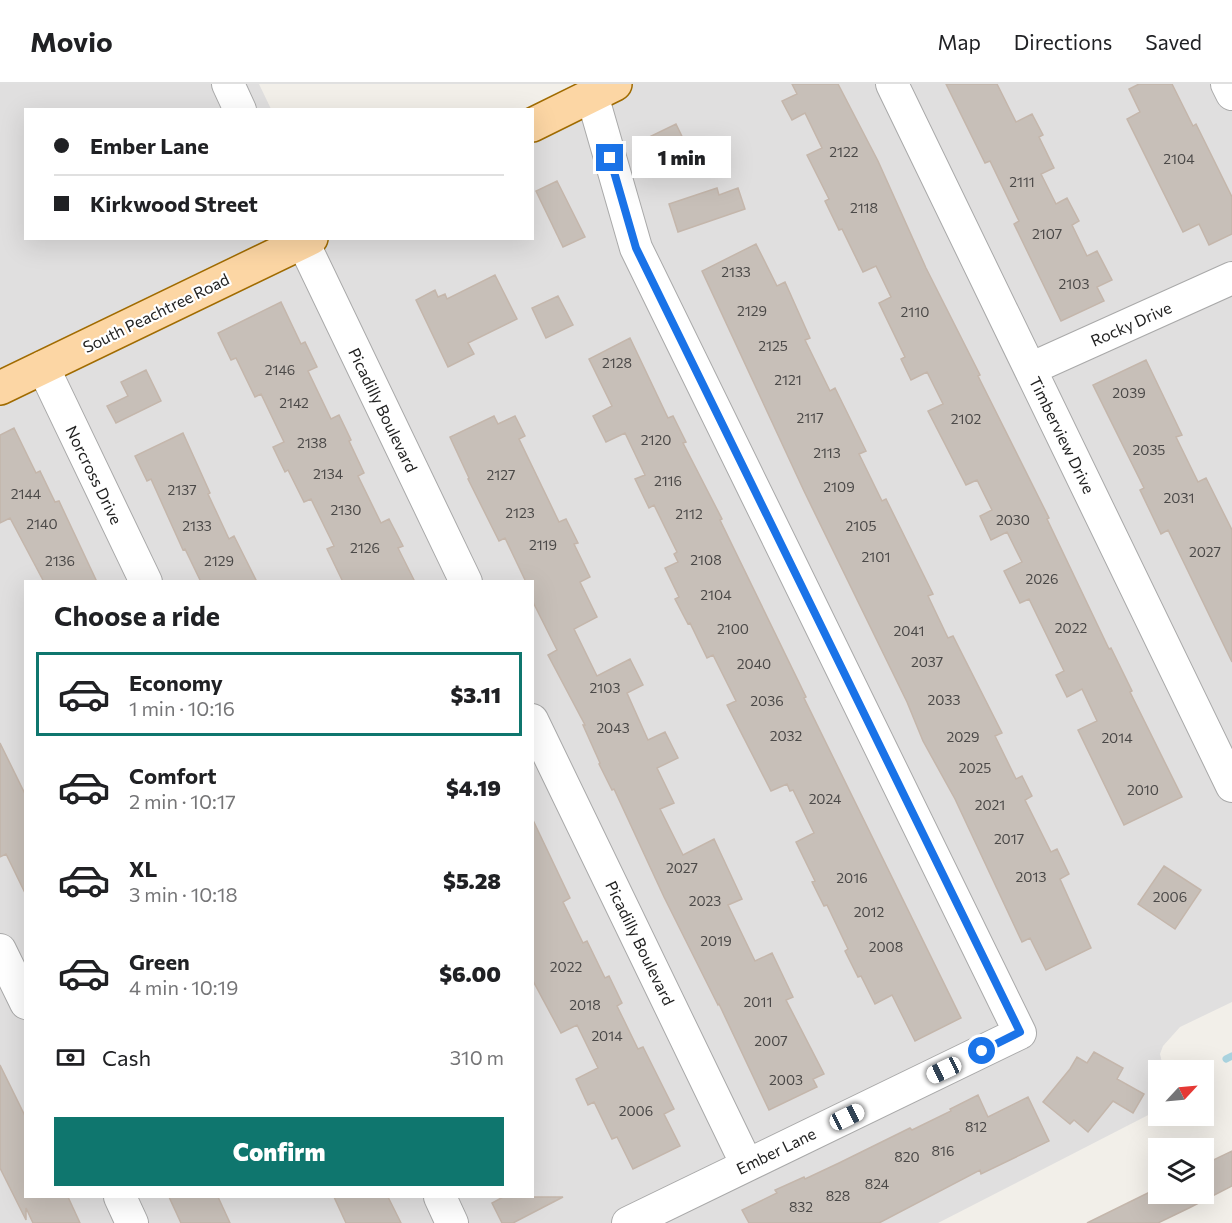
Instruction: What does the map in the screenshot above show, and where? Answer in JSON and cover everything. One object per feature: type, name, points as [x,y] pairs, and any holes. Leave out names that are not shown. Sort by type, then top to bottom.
[{"type":"main road","points":[[534,124],[604,89]]},
{"type":"main road","name":"South Peachtree Road","points":[[0,387],[305,240]]},
{"type":"street","points":[[228,84],[239,108]]},
{"type":"street","name":"Timberview Drive","points":[[892,84],[1232,786]]},
{"type":"street","points":[[1227,84],[1232,94]]},
{"type":"street","name":"Ember Lane","points":[[604,89],[636,248],[1020,1032],[628,1223]]},
{"type":"street","name":"Picadilly Boulevard","points":[[305,240],[465,580]]},
{"type":"street","name":"Rocky Drive","points":[[1030,369],[1232,278]]},
{"type":"street","name":"Norcross Drive","points":[[43,367],[145,580]]},
{"type":"street","name":"Picadilly Boulevard","points":[[534,724],[747,1165]]},
{"type":"street","points":[[0,950],[24,998]]},
{"type":"street","points":[[120,1198],[132,1223]]},
{"type":"street","points":[[440,1198],[452,1223]]},
{"type":"shaded area","points":[[0,84],[259,84],[271,108],[24,108],[24,240],[270,240],[0,371]]},
{"type":"shaded area","points":[[627,84],[1232,84],[1232,1002],[1180,1027],[1163,1046],[1160,1054],[1161,1060],[1148,1060],[1148,1115],[938,1223],[0,1223],[0,394],[313,240],[534,240],[534,130]]},
{"type":"building","points":[[792,84],[838,84],[878,161],[926,268],[980,375],[978,376],[1049,518],[1047,519],[1182,797],[1124,825],[1078,730],[1097,721],[1082,689],[1067,697],[1056,675],[1064,671],[1029,599],[1020,603],[1004,571],[1022,562],[1007,532],[991,540],[980,516],[992,510],[977,480],[966,485],[928,411],[943,404],[927,372],[911,380],[901,359],[905,357],[879,303],[891,297],[876,266],[863,272],[825,201],[829,199],[807,155],[822,148],[805,113],[792,120],[782,101],[797,94]]},
{"type":"building","points":[[946,84],[997,84],[1016,122],[1032,114],[1043,135],[1039,137],[1054,168],[1041,174],[1056,204],[1067,198],[1079,221],[1072,225],[1087,256],[1097,251],[1112,280],[1097,287],[1104,301],[1061,321],[1014,224],[1019,221],[990,161],[985,163]]},
{"type":"building","points":[[1139,84],[1172,84],[1193,126],[1196,124],[1232,197],[1232,234],[1209,245],[1199,224],[1183,232],[1127,119],[1140,112],[1129,89]]},
{"type":"building","points":[[676,124],[690,153],[661,167],[647,138]]},
{"type":"building","points":[[557,181],[585,237],[563,247],[536,191]]},
{"type":"building","points":[[717,188],[719,195],[738,188],[745,209],[678,232],[669,204]]},
{"type":"building","points":[[756,244],[777,286],[785,282],[810,338],[805,340],[830,391],[835,388],[866,451],[859,454],[882,501],[886,499],[933,594],[928,596],[948,638],[953,636],[1002,733],[995,736],[1016,779],[1022,776],[1032,796],[1025,800],[1051,852],[1057,849],[1069,874],[1060,879],[1091,948],[1046,970],[1030,938],[1022,942],[955,799],[923,741],[907,702],[804,491],[702,271]]},
{"type":"building","points":[[495,275],[517,319],[468,343],[474,354],[448,367],[416,300],[435,290],[438,297],[445,294],[447,299]]},
{"type":"building","points":[[558,296],[573,325],[546,338],[532,308]]},
{"type":"building","points":[[281,302],[301,344],[305,342],[317,367],[308,371],[331,419],[339,415],[351,440],[349,441],[364,473],[358,476],[381,523],[389,519],[403,546],[398,548],[414,580],[342,580],[327,549],[334,546],[311,499],[304,502],[288,470],[285,472],[273,447],[284,442],[261,394],[255,397],[236,358],[231,360],[218,333]]},
{"type":"building","points":[[630,338],[668,418],[673,416],[686,442],[683,443],[722,519],[720,520],[806,697],[804,698],[961,1018],[915,1041],[892,995],[875,1004],[861,976],[858,977],[845,951],[848,949],[827,905],[824,906],[812,882],[815,881],[796,842],[814,833],[793,790],[790,791],[787,784],[771,791],[727,705],[736,701],[713,655],[707,658],[675,599],[679,597],[665,568],[678,562],[674,554],[677,552],[654,505],[649,508],[635,479],[645,475],[625,433],[606,442],[593,416],[612,406],[589,359]]},
{"type":"building","points":[[1146,360],[1182,435],[1176,437],[1198,482],[1206,478],[1232,530],[1232,662],[1168,530],[1161,534],[1140,490],[1144,488],[1093,385]]},
{"type":"building","points":[[146,370],[161,401],[116,423],[107,406],[128,396],[121,382]]},
{"type":"building","points":[[494,416],[498,424],[515,416],[525,436],[519,439],[559,522],[566,519],[578,543],[574,544],[590,577],[580,582],[597,617],[574,629],[597,676],[630,659],[643,685],[627,693],[648,740],[665,732],[678,758],[657,768],[674,803],[660,809],[683,855],[714,839],[742,899],[728,905],[755,961],[772,953],[793,997],[786,1000],[824,1074],[813,1079],[817,1087],[769,1110],[719,1004],[664,897],[614,789],[612,790],[599,764],[583,725],[585,725],[548,655],[557,650],[534,604],[534,580],[525,580],[505,538],[499,541],[450,437]]},
{"type":"building","points":[[14,428],[36,473],[40,471],[55,502],[59,501],[96,580],[43,580],[10,518],[0,523],[0,435]]},
{"type":"building","points":[[183,433],[229,539],[234,536],[256,580],[200,580],[185,549],[183,550],[151,479],[147,481],[135,456]]},
{"type":"building","points":[[0,743],[24,792],[24,891],[6,854],[0,857]]},
{"type":"building","points":[[534,822],[570,898],[563,902],[583,943],[587,941],[605,978],[609,976],[622,1003],[617,1006],[638,1049],[643,1047],[674,1109],[664,1114],[680,1146],[633,1169],[617,1137],[612,1139],[594,1102],[588,1105],[576,1079],[598,1068],[577,1025],[561,1033],[534,983]]},
{"type":"building","points":[[1164,866],[1201,890],[1175,929],[1138,904]]},
{"type":"building","points":[[1094,1052],[1123,1068],[1117,1079],[1144,1094],[1133,1113],[1113,1101],[1088,1132],[1074,1120],[1070,1124],[1043,1102],[1077,1057],[1087,1063]]},
{"type":"building","points":[[0,1065],[24,1114],[24,1198],[68,1198],[80,1223],[33,1223],[26,1208],[26,1220],[0,1168]]},
{"type":"building","points":[[978,1095],[988,1117],[1028,1097],[1049,1141],[981,1174],[980,1170],[879,1223],[749,1223],[742,1210],[777,1193],[775,1190],[804,1177],[805,1179],[910,1128],[912,1130]]},
{"type":"building","points":[[1232,1151],[1232,1186],[1214,1195],[1214,1160]]},
{"type":"building","points":[[1148,1193],[1148,1204],[1197,1204],[1158,1223],[1087,1223]]},
{"type":"building","points":[[563,1197],[513,1223],[502,1223],[492,1203],[501,1198]]},
{"type":"building","points":[[169,1198],[218,1198],[230,1223],[181,1223]]},
{"type":"building","points":[[334,1198],[388,1198],[401,1223],[346,1223]]},
{"type":"waterway","points":[[1226,1059],[1232,1056]]},
{"type":"route","points":[[610,158],[636,248],[1020,1032],[982,1051]]}]
